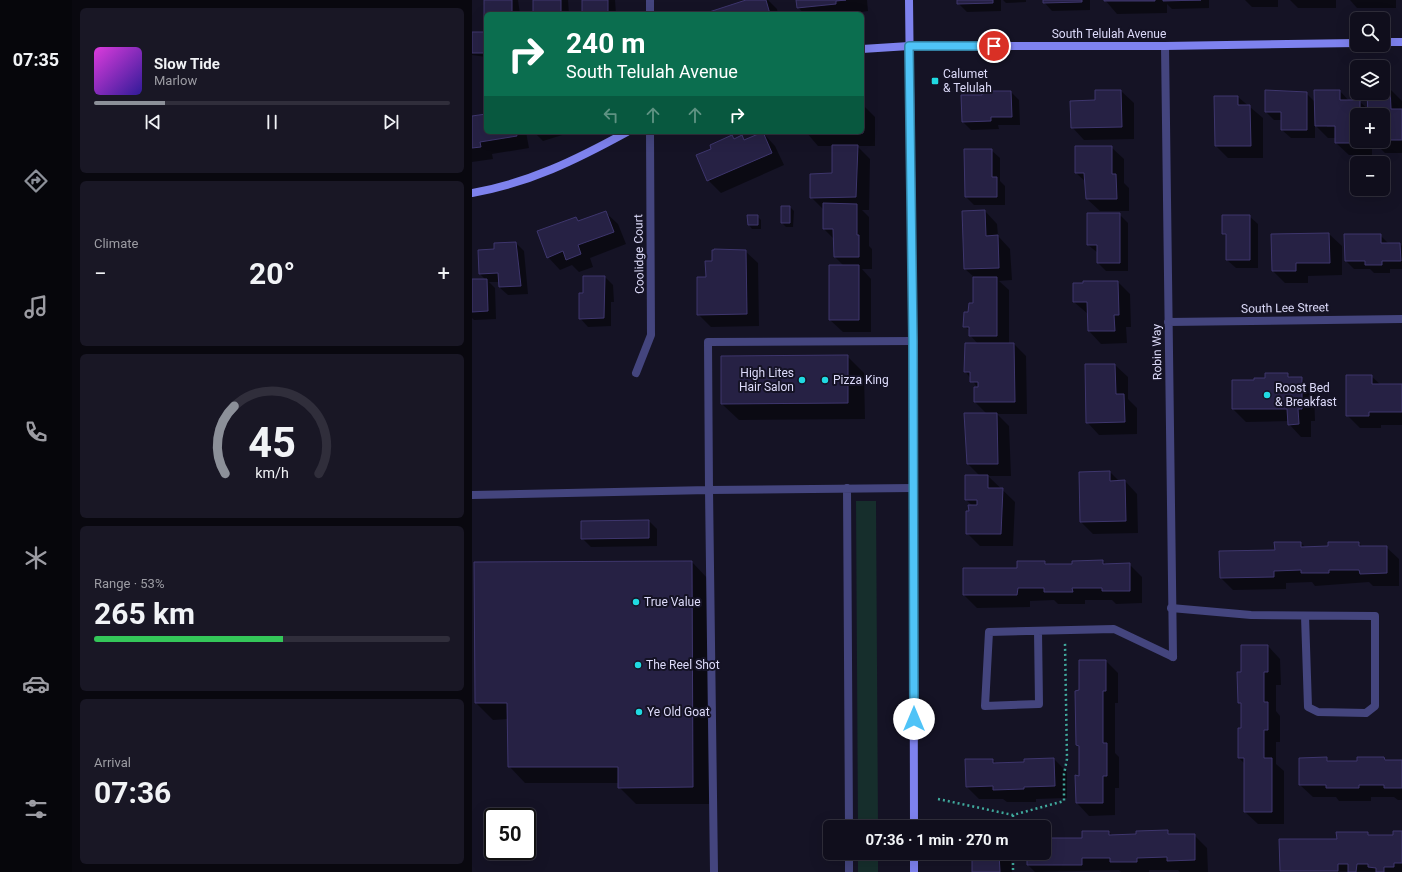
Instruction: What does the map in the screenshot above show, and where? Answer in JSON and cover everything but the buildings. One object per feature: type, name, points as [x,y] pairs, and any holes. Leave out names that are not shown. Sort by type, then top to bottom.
[{"type":"main road","points":[[909,0],[913,341],[914,820]]},
{"type":"main road","points":[[1390,42],[1402,42]]},
{"type":"main road","name":"South Telulah Avenue","points":[[864,49],[909,46],[1165,46],[1350,43]]},
{"type":"main road","points":[[472,193],[501,188],[550,172],[623,134]]},
{"type":"main road","points":[[914,860],[914,872]]},
{"type":"street","points":[[650,0],[650,12]]},
{"type":"street","name":"Robin Way","points":[[1065,630],[1114,629],[1173,657],[1171,608],[1165,46]]},
{"type":"street","name":"Coolidge Court","points":[[636,372],[651,335],[650,134]]},
{"type":"street","name":"South Lee Street","points":[[1168,322],[1402,319]]},
{"type":"street","points":[[714,872],[708,342],[913,341]]},
{"type":"street","points":[[847,488],[849,820]]},
{"type":"street","points":[[472,496],[709,490],[913,488]]},
{"type":"street","points":[[1171,608],[1252,615],[1375,616],[1375,706],[1366,713],[1318,712],[1308,708],[1305,616]]},
{"type":"street","points":[[1038,631],[1039,704],[985,706],[989,632],[1065,630]]},
{"type":"street","points":[[849,860],[850,872]]},
{"type":"path","points":[[938,799],[1013,815],[1064,801],[1064,774],[1067,759],[1065,630]]},
{"type":"path","points":[[1013,815],[1013,820]]},
{"type":"path","points":[[1013,860],[1013,872]]},
{"type":"green space","points":[[856,501],[876,501],[878,820],[858,820]]},
{"type":"green space","points":[[858,860],[878,860],[878,872],[858,872]]},
{"type":"place","name":"Calumet & Telulah","points":[[935,81]]},
{"type":"place","name":"High Lites Hair Salon","points":[[802,380]]},
{"type":"place","name":"Pizza King","points":[[825,380]]},
{"type":"place","name":"Roost Bed & Breakfast","points":[[1267,395]]},
{"type":"place","name":"True Value","points":[[636,602]]},
{"type":"place","name":"The Reel Shot","points":[[638,665]]},
{"type":"place","name":"Ye Old Goat","points":[[639,712]]},
{"type":"route","points":[[914,719],[913,341],[909,46],[994,46]]}]
